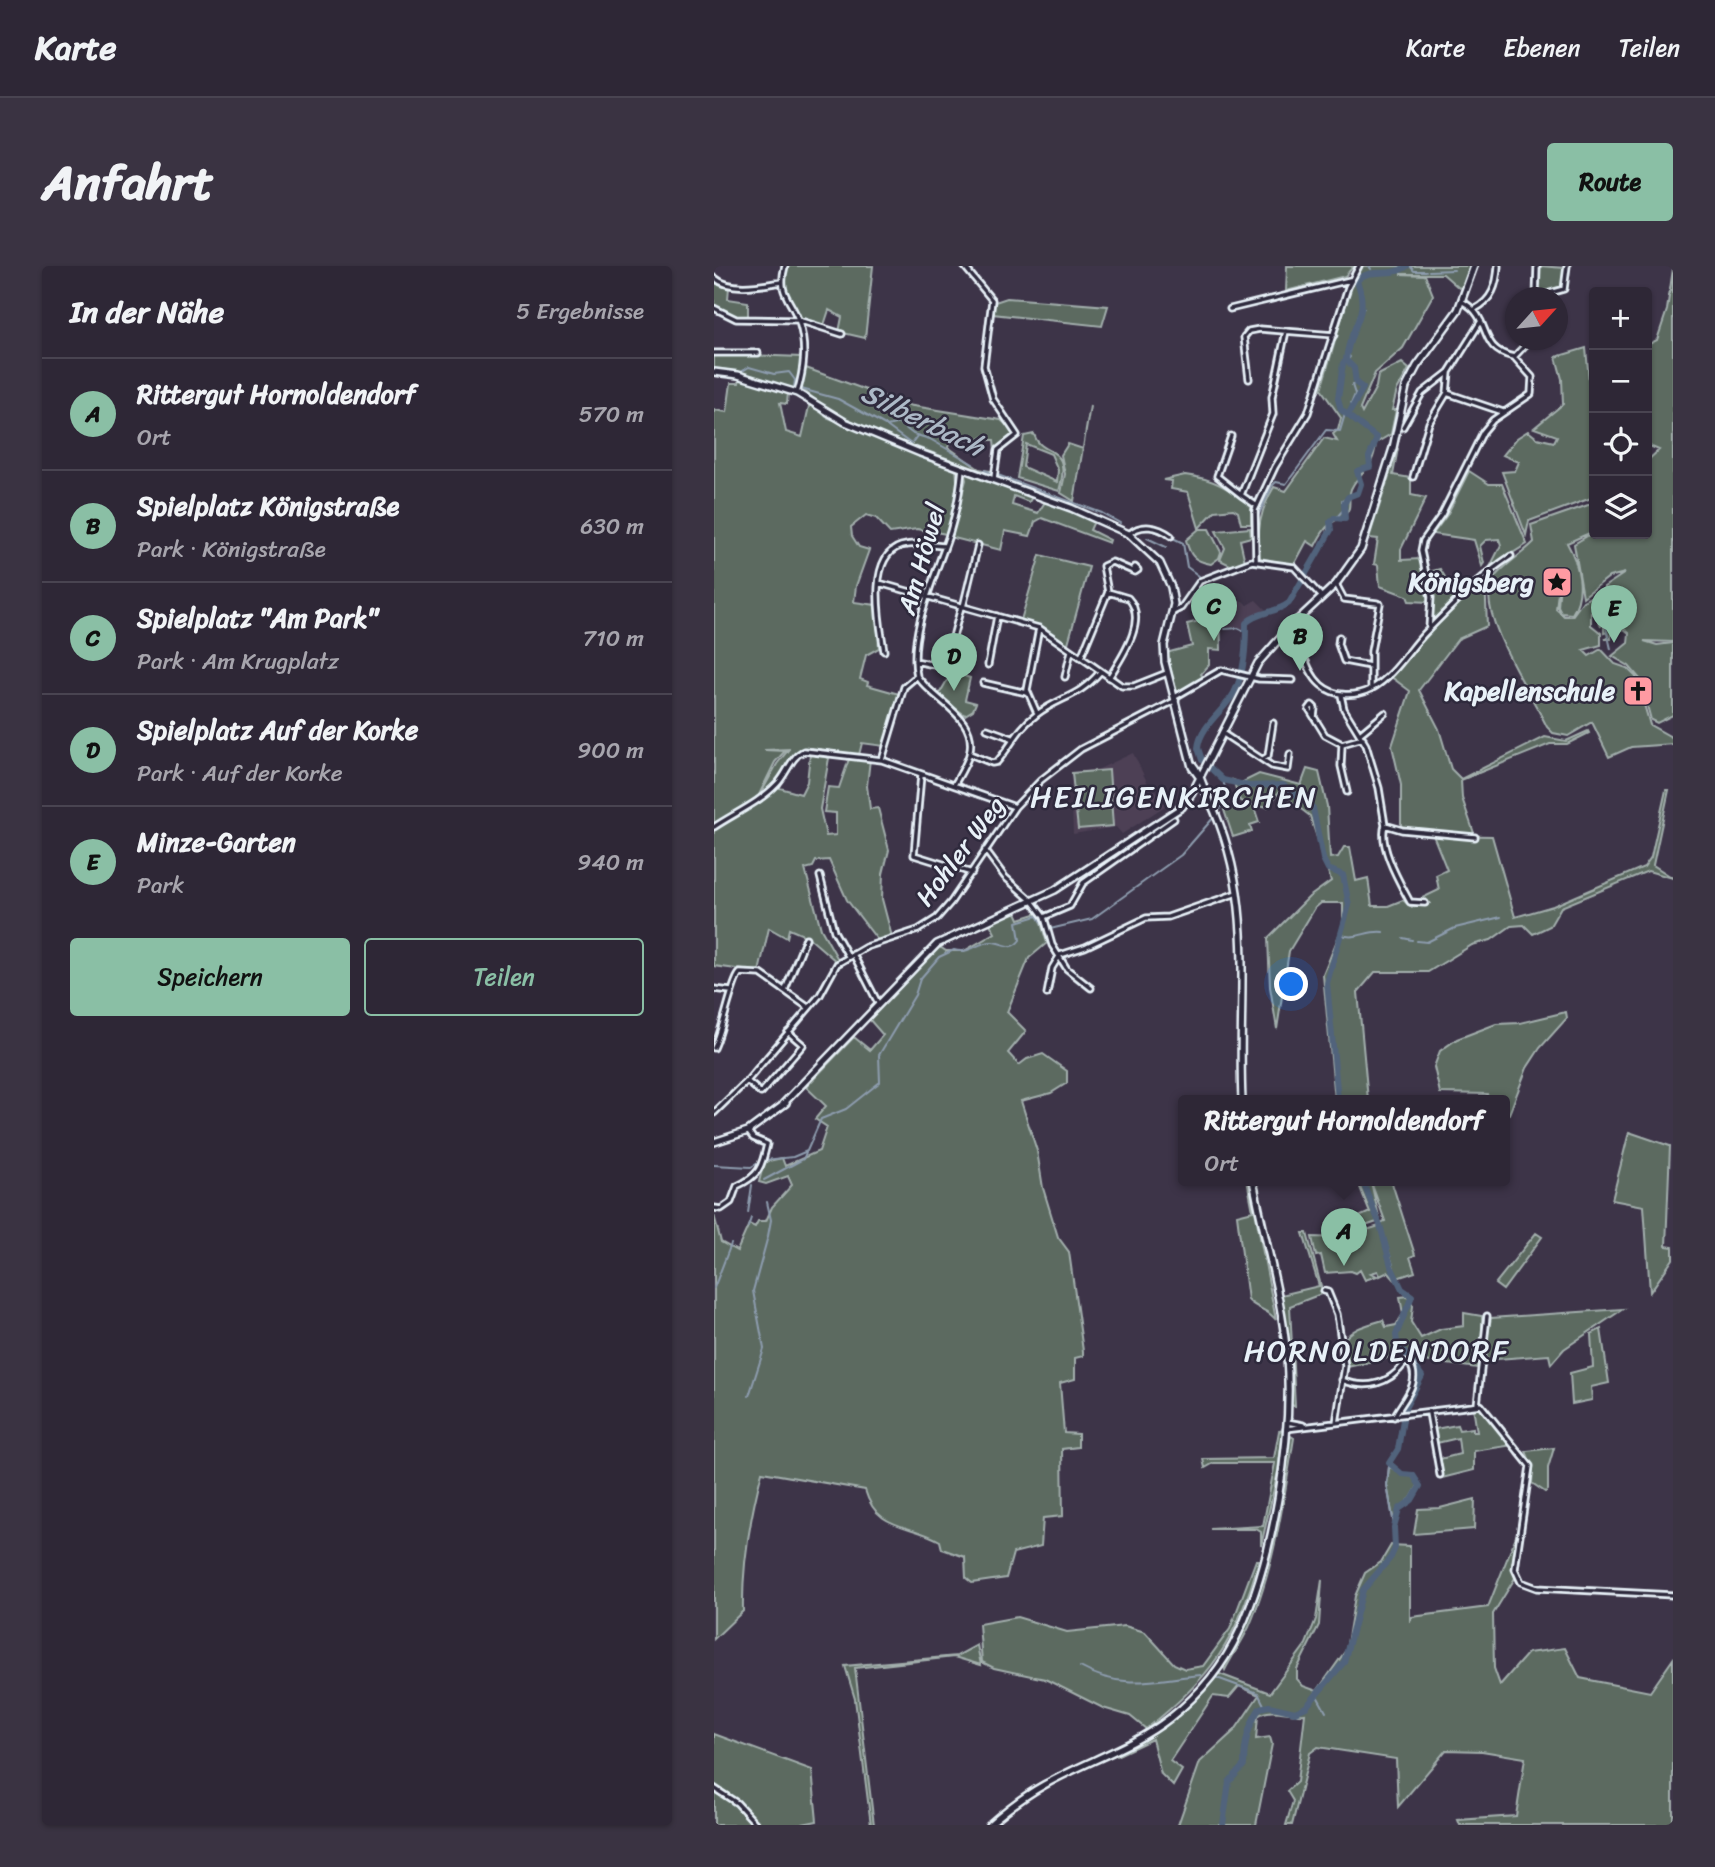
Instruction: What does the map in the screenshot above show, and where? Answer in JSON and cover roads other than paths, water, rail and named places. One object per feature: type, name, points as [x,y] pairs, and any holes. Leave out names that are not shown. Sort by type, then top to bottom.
[{"type":"main road","points":[[714,1142],[748,1131],[783,1104],[937,944],[1064,884],[1175,813],[1192,793],[1200,778],[1247,676],[1289,628],[1336,584],[1354,561],[1364,541],[1393,448],[1411,375],[1463,302],[1474,266]]},
{"type":"main road","points":[[714,372],[738,375],[798,391],[836,418],[962,468],[995,476],[1129,534],[1147,548],[1164,569],[1173,593],[1173,612],[1164,645],[1167,673],[1191,762],[1219,820],[1229,848],[1239,892],[1243,943],[1242,1095]]},
{"type":"main road","points":[[1192,793],[1200,792],[1208,797]]},
{"type":"main road","points":[[989,1825],[1045,1784],[1155,1729],[1190,1701],[1217,1669],[1240,1631],[1255,1591],[1277,1497],[1287,1426],[1287,1360],[1280,1308],[1254,1186]]},
{"type":"street","points":[[785,266],[782,282],[785,298],[798,320],[805,359],[798,391]]},
{"type":"street","points":[[964,266],[992,300],[984,366],[993,399],[1017,435],[998,450],[995,476]]},
{"type":"street","points":[[1256,561],[1254,521],[1257,506],[1275,467],[1308,413],[1351,280],[1359,266]]},
{"type":"street","points":[[1475,309],[1484,303],[1496,287],[1498,266]]},
{"type":"street","points":[[1536,287],[1537,266]]},
{"type":"street","points":[[1564,287],[1567,266]]},
{"type":"street","points":[[715,278],[722,283],[748,286],[782,282]]},
{"type":"street","points":[[1230,309],[1351,280]]},
{"type":"street","points":[[1429,628],[1430,597],[1421,551],[1423,541],[1442,514],[1483,432],[1503,412],[1524,401],[1533,388],[1530,373],[1514,357],[1495,351],[1475,309],[1463,302]]},
{"type":"street","points":[[714,308],[731,318],[745,321],[798,320],[842,334]]},
{"type":"street","points":[[1403,427],[1420,396],[1449,372],[1481,321]]},
{"type":"street","points":[[1249,379],[1245,335],[1255,329],[1334,335]]},
{"type":"street","points":[[1241,495],[1273,414],[1272,397],[1286,331]]},
{"type":"street","points":[[1514,357],[1521,350]]},
{"type":"street","points":[[714,353],[758,353]]},
{"type":"street","points":[[1413,477],[1429,423],[1447,393],[1449,372]]},
{"type":"street","points":[[1447,393],[1503,412]]},
{"type":"street","points":[[1231,436],[1217,476],[1257,506]]},
{"type":"street","name":"Am Höwel","points":[[917,676],[915,661],[928,597],[961,493],[962,468]]},
{"type":"street","points":[[1129,534],[1138,528],[1150,527],[1171,536]]},
{"type":"street","points":[[884,651],[878,607],[882,566],[894,550],[915,543],[944,546]]},
{"type":"street","points":[[915,661],[945,667],[978,545]]},
{"type":"street","points":[[1289,628],[1300,642],[1317,680],[1341,695],[1371,689],[1399,664],[1429,628],[1474,583],[1511,556]]},
{"type":"street","points":[[1173,612],[1181,608],[1198,582],[1256,561],[1289,566],[1302,573],[1322,597]]},
{"type":"street","points":[[1081,658],[1108,592],[1103,572],[1104,564],[1110,562],[1132,571]]},
{"type":"street","points":[[879,583],[1039,628],[1122,686],[1132,686],[1167,673]]},
{"type":"street","points":[[1336,584],[1344,599],[1378,603],[1370,666],[1371,689]]},
{"type":"street","points":[[1108,592],[1140,603]]},
{"type":"street","points":[[1109,678],[1132,634],[1135,619],[1132,602]]},
{"type":"street","points":[[988,665],[997,616]]},
{"type":"street","points":[[1037,713],[1027,693],[1039,628]]},
{"type":"street","points":[[1339,637],[1338,644],[1344,661],[1370,666]]},
{"type":"street","points":[[1065,677],[1071,651]]},
{"type":"street","name":"Hohler Weg","points":[[714,1113],[747,1081],[809,1008],[837,964],[848,956],[928,925],[951,902],[1014,807],[1068,758],[1175,699],[1214,672],[1223,670],[1247,676]]},
{"type":"street","points":[[970,754],[992,763],[997,762],[1013,738],[1037,713],[1079,693],[1100,672]]},
{"type":"street","points":[[882,761],[904,687],[917,676],[928,691],[955,711],[964,723],[970,754],[954,785]]},
{"type":"street","points":[[1247,676],[1293,680]]},
{"type":"street","points":[[984,683],[1027,693]]},
{"type":"street","points":[[1341,695],[1344,709],[1362,736],[1379,788],[1385,825],[1383,834],[1388,853],[1408,898],[1413,904],[1425,903]]},
{"type":"street","points":[[1309,709],[1325,736],[1342,744],[1362,736],[1385,713]]},
{"type":"street","points":[[1263,759],[1268,756],[1273,723]]},
{"type":"street","points":[[987,729],[1013,738]]},
{"type":"street","points":[[1222,733],[1277,768],[1286,770],[1290,754]]},
{"type":"street","points":[[1342,744],[1341,766],[1346,792]]},
{"type":"street","points":[[714,827],[766,795],[780,781],[799,753],[882,761],[1014,807]]},
{"type":"street","points":[[921,775],[914,855],[971,873]]},
{"type":"street","points":[[1044,917],[1070,906],[1083,883],[1174,820]]},
{"type":"street","points":[[1385,825],[1402,830],[1475,837]]},
{"type":"street","points":[[985,850],[1013,886],[1032,901],[1044,917],[1051,932],[1052,945],[1067,969],[1091,988]]},
{"type":"street","points":[[820,876],[834,931],[848,956]]},
{"type":"street","points":[[1047,994],[1055,959],[1060,955],[1085,947],[1146,918],[1168,916],[1239,892]]},
{"type":"street","points":[[785,990],[806,938]]},
{"type":"street","points":[[853,954],[878,1003]]},
{"type":"street","points":[[714,1048],[723,1029],[736,977],[745,972],[761,974],[809,1008]]},
{"type":"street","points":[[714,989],[731,991]]},
{"type":"street","points":[[747,1081],[761,1093],[803,1045],[788,1032]]},
{"type":"street","points":[[714,1208],[721,1209],[731,1202],[737,1186],[754,1178],[767,1144],[753,1138],[748,1131]]},
{"type":"street","points":[[1324,1291],[1328,1292],[1337,1314],[1345,1366],[1336,1423]]},
{"type":"street","points":[[1477,1405],[1487,1316]]},
{"type":"street","points":[[1342,1380],[1356,1385],[1380,1384],[1409,1363],[1414,1371],[1413,1381],[1396,1417]]},
{"type":"street","points":[[1287,1426],[1407,1416],[1477,1405],[1489,1412],[1530,1465],[1515,1569],[1521,1582],[1537,1588],[1673,1595]]},
{"type":"street","points":[[1429,1413],[1440,1475]]},
{"type":"street","points":[[714,1788],[737,1803],[757,1825]]},
{"type":"waterway","points":[[1348,415],[1363,388],[1356,383],[1354,368],[1346,360],[1362,304],[1357,281],[1367,274],[1394,272],[1407,266]]},
{"type":"waterway","points":[[1410,266],[1414,271],[1426,271]]},
{"type":"waterway","points":[[1429,271],[1454,270]]},
{"type":"waterway","points":[[1358,325],[1357,317],[1364,308]]},
{"type":"waterway","points":[[1347,353],[1350,357],[1347,361]]},
{"type":"waterway","points":[[1338,1095],[1327,983],[1349,905],[1343,875],[1328,869],[1323,859],[1313,808],[1283,785],[1249,786],[1223,780],[1202,760],[1198,748],[1203,733],[1230,700],[1238,685],[1244,659],[1246,623],[1289,603],[1331,530],[1330,522],[1334,518],[1345,519],[1344,504],[1348,497],[1358,493],[1361,484],[1357,471],[1370,467],[1369,457],[1377,438],[1341,410],[1338,399],[1343,363]]},
{"type":"waterway","name":"Silberbach","points":[[714,368],[741,372],[749,367],[774,374],[789,372],[795,380],[794,387],[838,399],[887,426],[899,423],[913,434],[930,439],[973,464]]},
{"type":"waterway","points":[[1353,409],[1351,404],[1355,394],[1352,385],[1356,383]]},
{"type":"waterway","points":[[1257,518],[1272,486],[1276,482],[1286,484],[1326,430],[1340,431],[1345,414]]},
{"type":"waterway","points":[[888,427],[911,444],[917,436]]},
{"type":"waterway","name":"Silberbach","points":[[984,470],[1102,513],[1120,523]]},
{"type":"waterway","points":[[1344,505],[1342,501],[1348,497]]},
{"type":"waterway","points":[[1336,518],[1344,509]]},
{"type":"waterway","points":[[1327,534],[1330,522]]},
{"type":"waterway","name":"Silberbach","points":[[1147,538],[1166,547]]},
{"type":"waterway","name":"Silberbach","points":[[1173,538],[1183,543],[1187,567],[1199,576]]},
{"type":"waterway","name":"Silberbach","points":[[1220,597],[1222,624]]},
{"type":"waterway","points":[[1608,598],[1606,627],[1611,649]]},
{"type":"waterway","name":"Silberbach","points":[[1225,629],[1238,628],[1246,632]]},
{"type":"waterway","points":[[1218,812],[1227,796],[1223,780]]},
{"type":"waterway","points":[[765,1160],[793,1157],[807,1151],[821,1119],[846,1109],[880,1082],[879,1055],[915,995],[920,979],[939,957],[954,950],[965,951],[988,942],[1014,946],[1020,940],[1017,922],[1037,916],[1046,930],[1092,919],[1181,855],[1214,817]]},
{"type":"waterway","points":[[1417,941],[1427,942],[1455,928],[1501,917]]},
{"type":"waterway","points":[[1342,935],[1383,932]]},
{"type":"waterway","points":[[1403,938],[1412,940]]},
{"type":"waterway","points":[[764,1180],[803,1159],[806,1153]]},
{"type":"waterway","points":[[714,1165],[751,1167],[760,1162]]},
{"type":"waterway","points":[[748,1213],[752,1185]]},
{"type":"waterway","points":[[1223,1825],[1229,1782],[1244,1765],[1252,1721],[1260,1708],[1269,1706],[1295,1712],[1306,1707],[1344,1662],[1363,1590],[1391,1557],[1395,1548],[1394,1527],[1399,1509],[1412,1500],[1420,1486],[1413,1475],[1402,1474],[1389,1463],[1398,1449],[1405,1408],[1422,1376],[1397,1342],[1396,1335],[1412,1296],[1402,1289],[1391,1266],[1380,1225],[1364,1186]]},
{"type":"waterway","points":[[749,1396],[764,1349],[753,1291],[771,1220],[767,1202]]},
{"type":"waterway","points":[[748,1227],[751,1218]]},
{"type":"waterway","points":[[714,1288],[731,1244]]},
{"type":"waterway","points":[[1389,1466],[1387,1485],[1394,1525]]},
{"type":"waterway","points":[[1080,1667],[1111,1679],[1139,1682],[1201,1675]]},
{"type":"waterway","points":[[1217,1678],[1258,1693],[1265,1707]]},
{"type":"waterway","points":[[1316,1694],[1326,1712]]},
{"type":"place","name":"Königsberg","points":[[1557,582]]},
{"type":"place","name":"Spielplatz \"Am Park\"","points":[[1214,641]]},
{"type":"place","name":"Minze-Garten","points":[[1614,643]]},
{"type":"place","name":"Spielplatz Königstraße","points":[[1300,671]]},
{"type":"place","name":"Spielplatz Auf der Korke","points":[[954,691]]},
{"type":"place","name":"Kapellenschule","points":[[1638,691]]},
{"type":"place","name":"Rittergut Hornoldendorf","points":[[1344,1266]]},
{"type":"district","name":"HEILIGENKIRCHEN","points":[[1174,797]]},
{"type":"district","name":"HORNOLDENDORF","points":[[1377,1351]]}]
